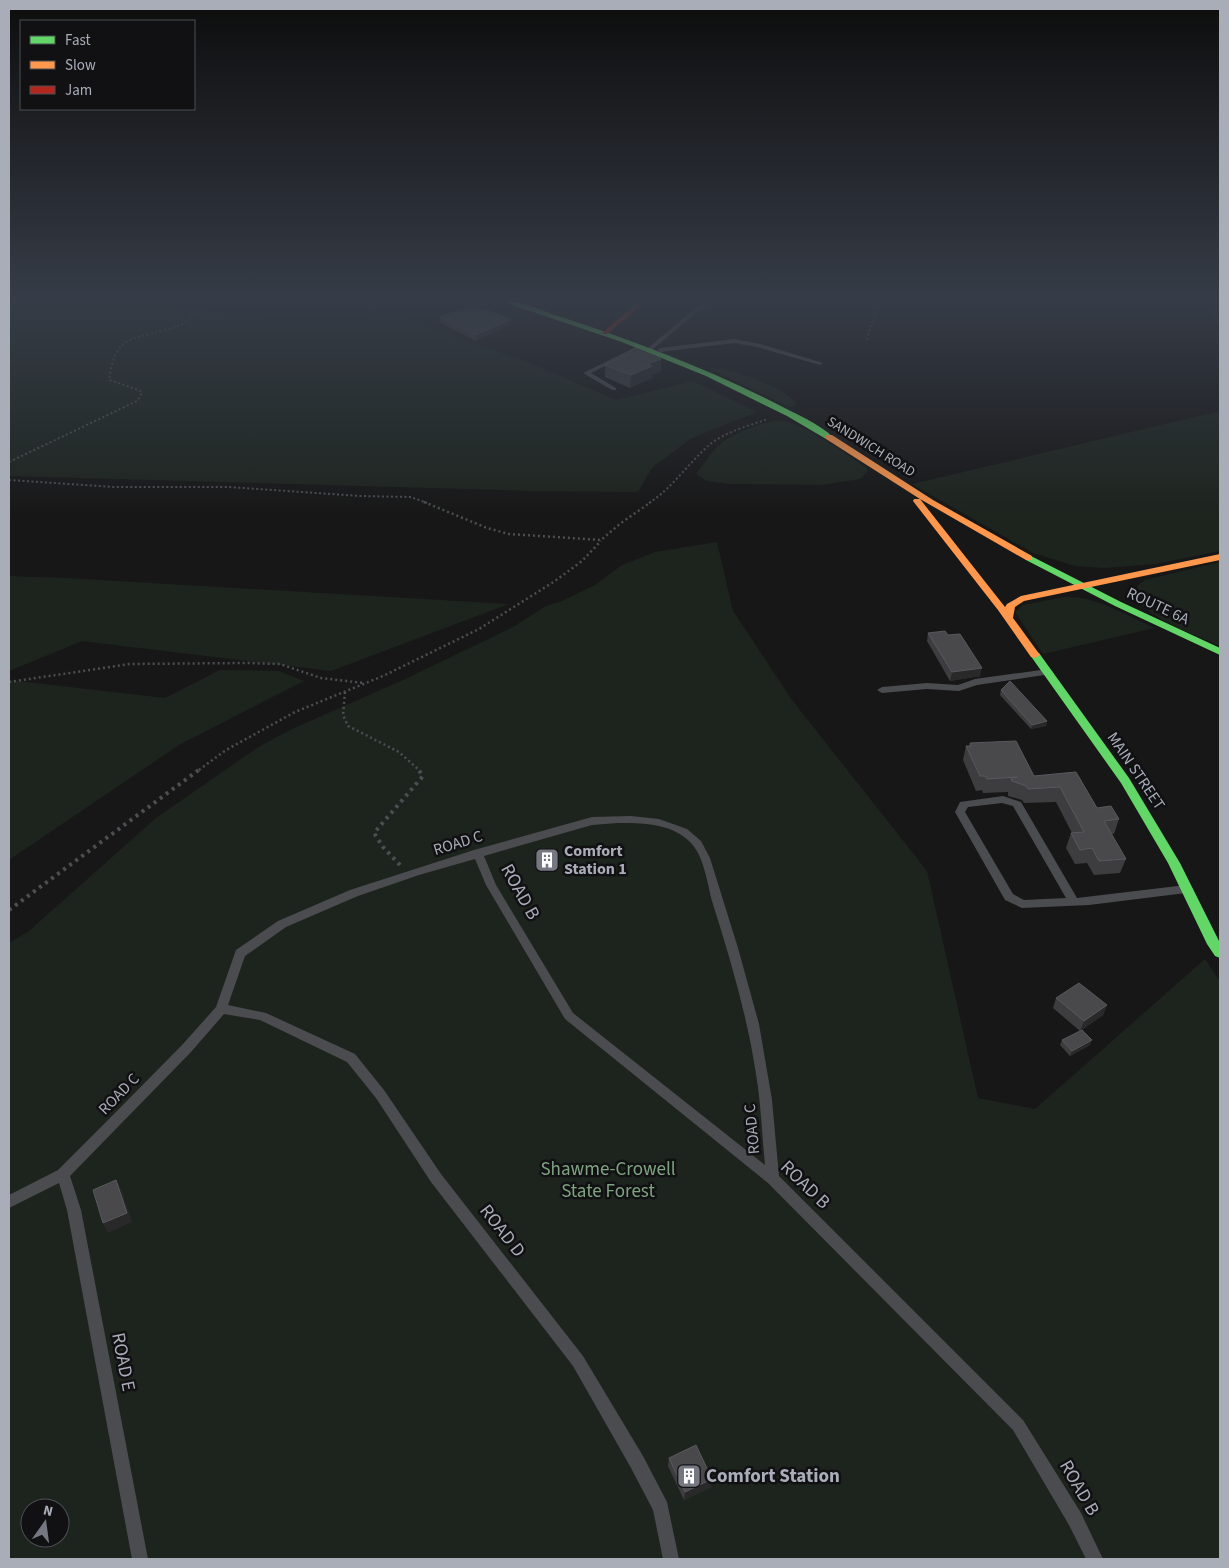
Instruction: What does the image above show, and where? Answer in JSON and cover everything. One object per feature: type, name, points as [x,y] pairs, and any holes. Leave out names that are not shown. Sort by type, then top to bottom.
[{"type":"main road","name":"SANDWICH ROAD","points":[[702,371],[787,413],[973,527],[1083,587]]},
{"type":"main road","name":"MAIN STREET","points":[[907,488],[1001,608],[1125,781],[1160,836],[1212,941],[1220,953]]},
{"type":"main road","points":[[1008,618],[1009,608],[1016,601],[1220,557]]},
{"type":"main road","points":[[1042,578],[1060,575],[1160,569]]},
{"type":"main road","points":[[1136,576],[1126,592],[1128,606],[1136,613]]},
{"type":"main road","name":"ROUTE 6A","points":[[1083,587],[1220,652]]},
{"type":"main road","points":[[1001,608],[999,599],[1002,593]]},
{"type":"lane","points":[[591,371],[586,373],[614,389]]},
{"type":"lane","points":[[882,690],[927,686],[959,688],[975,682],[1048,672]]},
{"type":"lane","points":[[1073,901],[1017,804],[1003,799],[964,804],[960,812],[1009,897],[1022,904],[1073,901],[1187,888]]},
{"type":"lane","name":"ROAD C","points":[[9,1202],[63,1174],[187,1048],[221,1008],[240,953],[282,924],[354,893],[478,853],[592,821],[621,818],[647,821],[676,828],[694,840],[708,867],[734,950],[754,1035],[766,1099],[772,1179]]},
{"type":"lane","name":"ROAD B","points":[[478,853],[491,885],[569,1016],[772,1179],[1018,1425],[1075,1519],[1095,1559]]},
{"type":"lane","name":"ROAD D","points":[[221,1008],[262,1016],[350,1058],[380,1094],[436,1178],[578,1361],[637,1462],[661,1508],[671,1559]]},
{"type":"lane","name":"ROAD E","points":[[63,1174],[74,1210],[140,1559]]},
{"type":"path","points":[[9,462],[137,401],[142,393],[139,390],[109,380],[109,371]]},
{"type":"path","points":[[9,910],[226,750],[295,712],[367,683],[446,647],[514,609],[582,560],[621,523],[660,496],[709,445],[732,432],[787,413]]},
{"type":"path","points":[[9,480],[114,487],[229,486],[360,496],[402,496],[411,497],[487,528],[509,534],[601,540]]},
{"type":"path","points":[[9,682],[130,664],[246,663],[280,664],[321,678],[367,683]]},
{"type":"path","points":[[345,692],[343,715],[348,726],[403,752],[416,764],[423,776],[374,833],[383,847],[402,867],[407,876]]},
{"type":"green space","points":[[9,371],[549,371],[616,400],[693,381],[757,412],[690,439],[652,468],[638,492],[532,491],[9,476]]},
{"type":"green space","points":[[715,371],[732,371],[768,384],[780,390],[796,403],[796,406],[789,407]]},
{"type":"green space","points":[[1220,411],[1220,551],[1156,564],[1104,568],[1075,566],[1033,553],[912,484]]},
{"type":"green space","points":[[780,420],[790,422],[825,440],[867,468],[867,472],[860,479],[822,485],[728,484],[707,481],[696,474],[712,452],[724,441],[756,426]]},
{"type":"green space","name":"Shawme-Crowell State Forest","points":[[717,542],[733,611],[792,700],[927,871],[978,1098],[1035,1109],[1205,959],[1220,982],[1220,1559],[9,1559],[9,943],[29,931],[156,818],[260,746],[292,729],[403,680],[513,627],[546,606],[562,601],[595,585],[622,565],[655,552]]},
{"type":"green space","points":[[1220,562],[1220,646],[1161,619],[1146,609],[1137,599],[1136,589],[1145,580]]},
{"type":"green space","points":[[9,576],[509,604],[331,671],[82,641],[9,671]]},
{"type":"green space","points":[[1064,597],[1099,603],[1155,628],[1043,654],[1015,612],[1023,605]]},
{"type":"green space","points":[[220,670],[279,671],[304,681],[179,745],[9,860],[9,680],[165,698]]},
{"type":"building","points":[[621,371],[640,371],[631,375]]},
{"type":"building","points":[[945,631],[948,635],[960,634],[982,668],[952,672],[928,633]]},
{"type":"building","points":[[1010,681],[1047,721],[1032,725],[1001,690]]},
{"type":"building","points":[[1016,741],[1034,776],[1076,772],[1097,808],[1111,806],[1119,819],[1104,821],[1126,859],[1099,861],[1092,848],[1080,850],[1071,833],[1084,832],[1060,787],[1028,789],[1026,786],[1012,781],[1011,778],[1017,777],[987,779],[985,776],[980,776],[966,746],[971,746],[970,743]]},
{"type":"building","points":[[1079,983],[1107,1005],[1084,1021],[1056,998]]},
{"type":"building","points":[[1082,1030],[1092,1040],[1072,1051],[1062,1040]]},
{"type":"building","points":[[116,1180],[127,1213],[103,1223],[93,1190]]},
{"type":"building","name":"Comfort Station","points":[[696,1445],[712,1479],[685,1492],[669,1458]]},
{"type":"traffic: fast","points":[[701,371],[750,393],[829,437]]},
{"type":"traffic: fast","points":[[1029,558],[1118,604],[1220,652]]},
{"type":"traffic: fast","points":[[1035,655],[1125,781],[1174,863],[1212,941],[1220,953]]},
{"type":"traffic: slow","points":[[829,437],[930,502],[1029,558]]},
{"type":"traffic: slow","points":[[917,501],[1001,608],[1035,655]]},
{"type":"traffic: slow","points":[[1008,618],[1010,606],[1021,599],[1220,557]]},
{"type":"place","name":"Comfort Station 1","points":[[547,860]]},
{"type":"place","name":"Comfort Station","points":[[689,1476]]}]
